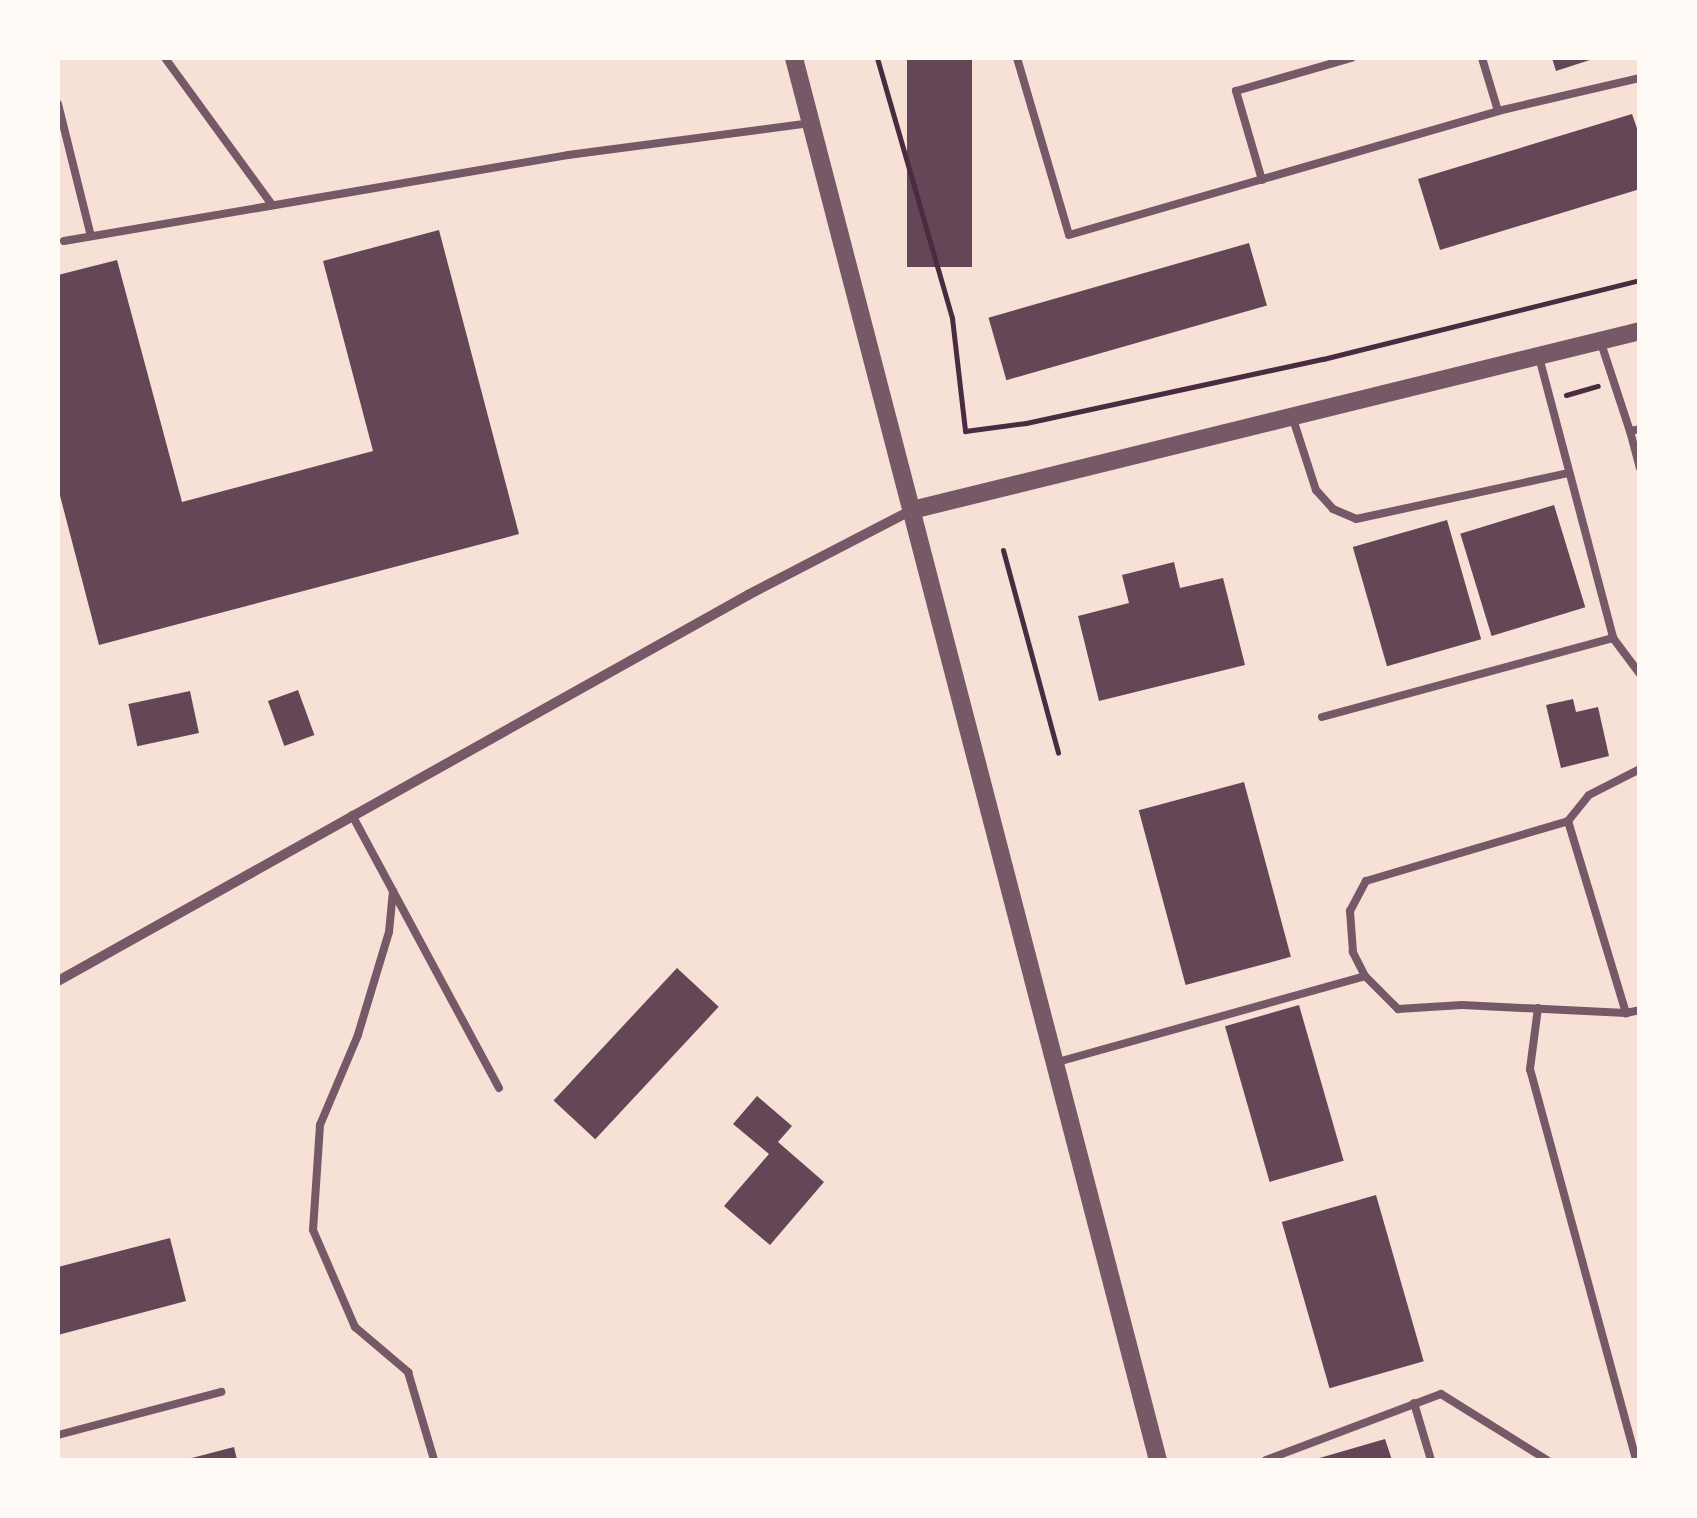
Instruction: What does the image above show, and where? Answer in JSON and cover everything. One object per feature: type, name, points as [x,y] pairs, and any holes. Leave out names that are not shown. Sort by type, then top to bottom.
[{"type":"street","points":[[794,58],[1158,1460]]},
{"type":"street","points":[[58,981],[764,587],[912,510],[1640,331]]},
{"type":"lane","points":[[165,58],[272,204]]},
{"type":"lane","points":[[1017,58],[1069,236],[1498,110],[1640,78]]},
{"type":"lane","points":[[1262,180],[1236,91],[1350,58]]},
{"type":"lane","points":[[1482,58],[1498,110]]},
{"type":"lane","points":[[58,104],[91,236]]},
{"type":"lane","points":[[64,241],[568,155],[812,122]]},
{"type":"lane","points":[[1600,340],[1635,430],[1640,468]]},
{"type":"lane","points":[[1538,355],[1613,638],[1640,674]]},
{"type":"lane","points":[[1293,419],[1316,490],[1333,509],[1356,519],[1569,473]]},
{"type":"lane","points":[[1322,717],[1613,638]]},
{"type":"lane","points":[[1640,768],[1590,795],[1568,821],[1366,881],[1350,911],[1353,952],[1365,976],[1398,1009],[1462,1004],[1626,1013],[1640,1010]]},
{"type":"lane","points":[[352,815],[498,1088]]},
{"type":"lane","points":[[1568,821],[1626,1013]]},
{"type":"lane","points":[[393,891],[388,932],[358,1035],[320,1125],[312,1230],[355,1327],[408,1372],[434,1460]]},
{"type":"lane","points":[[1054,1063],[1365,976]]},
{"type":"lane","points":[[1538,1008],[1530,1069],[1636,1460]]},
{"type":"lane","points":[[58,1434],[221,1392]]},
{"type":"lane","points":[[1266,1460],[1441,1394],[1547,1460]]},
{"type":"lane","points":[[1414,1403],[1431,1460]]},
{"type":"path","points":[[878,58],[952,318],[964,431],[1026,423],[1323,359],[1640,280]]},
{"type":"path","points":[[1003,550],[1058,754]]},
{"type":"building","points":[[907,58],[972,58],[972,267],[907,267]]},
{"type":"building","points":[[1552,58],[1596,58],[1556,71]]},
{"type":"building","points":[[1632,114],[1640,137],[1640,189],[1440,250],[1418,179]]},
{"type":"building","points":[[439,230],[519,534],[99,645],[58,488],[58,275],[117,260],[182,502],[373,451],[323,261]]},
{"type":"building","points":[[1249,243],[1267,305],[1006,380],[988,318]]},
{"type":"building","points":[[1554,505],[1585,607],[1492,636],[1460,534]]},
{"type":"building","points":[[1447,520],[1481,639],[1387,666],[1353,547]]},
{"type":"building","points":[[1174,562],[1180,588],[1223,578],[1245,665],[1099,701],[1078,616],[1129,603],[1122,575]]},
{"type":"building","points":[[298,690],[314,735],[284,746],[268,701]]},
{"type":"building","points":[[190,691],[199,733],[137,746],[128,704]]},
{"type":"building","points":[[1573,699],[1576,712],[1598,707],[1609,756],[1561,768],[1546,705]]},
{"type":"building","points":[[1244,782],[1291,957],[1186,985],[1139,810]]},
{"type":"building","points":[[677,968],[719,1007],[595,1139],[554,1100]]},
{"type":"building","points":[[1299,1005],[1344,1161],[1270,1182],[1225,1026]]},
{"type":"building","points":[[757,1096],[792,1126],[778,1142],[824,1182],[770,1245],[724,1206],[769,1154],[733,1124]]},
{"type":"building","points":[[1376,1195],[1424,1361],[1329,1388],[1282,1222]]},
{"type":"building","points":[[170,1238],[186,1301],[58,1335],[58,1267]]},
{"type":"building","points":[[1385,1439],[1392,1460],[1316,1460],[1316,1459]]},
{"type":"building","points":[[234,1447],[237,1460],[188,1460],[188,1459]]}]
